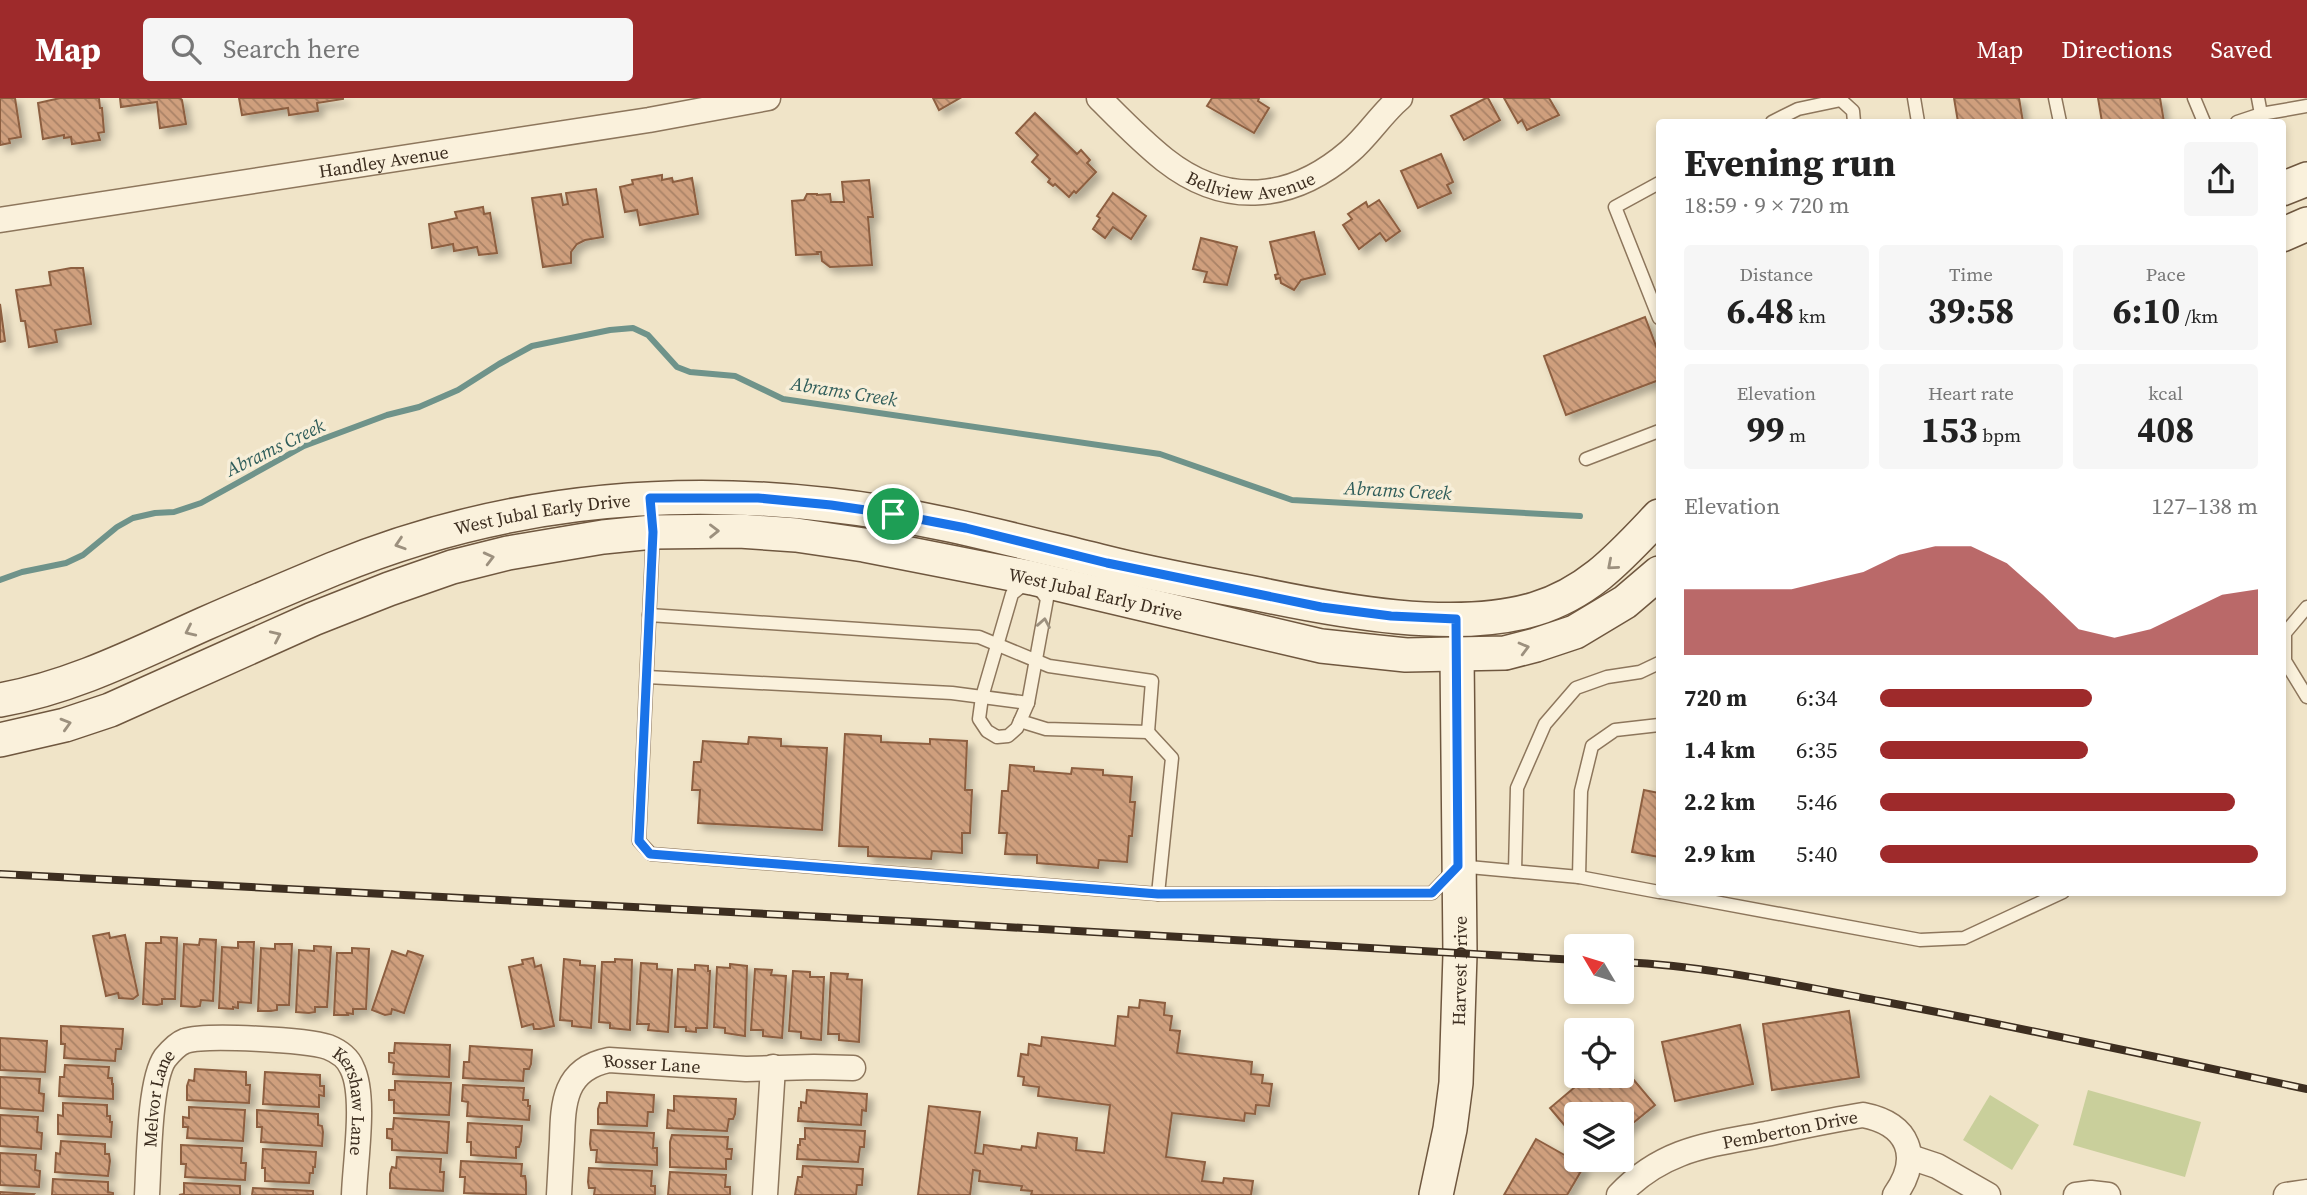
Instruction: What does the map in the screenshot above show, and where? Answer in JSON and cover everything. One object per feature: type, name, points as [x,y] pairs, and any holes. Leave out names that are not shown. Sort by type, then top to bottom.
[{"type":"main road","points":[[2286,187],[2307,179]]},
{"type":"main road","points":[[2286,233],[2307,224]]},
{"type":"main road","name":"West Jubal Early Drive","points":[[0,700],[65,685],[334,568],[431,534],[553,506],[652,515],[739,531],[796,535],[864,545],[1036,562],[1107,563],[1321,607],[1391,616],[1456,619],[1507,616],[1538,608],[1573,593],[1601,575],[1656,519]]},
{"type":"main road","name":"West Jubal Early Drive","points":[[0,740],[65,725],[110,710],[313,619],[452,567],[508,553],[603,537],[652,515]]},
{"type":"main road","name":"West Jubal Early Drive","points":[[1036,562],[1321,646],[1406,655],[1505,653],[1575,632],[1625,602],[1656,576]]},
{"type":"main road","name":"Harvest Drive","points":[[1436,1195],[1450,1129],[1456,1083],[1460,954],[1457,656]]},
{"type":"street","name":"Handley Avenue","points":[[0,220],[647,109],[768,98]]},
{"type":"street","name":"Bellview Avenue","points":[[1099,98],[1166,162],[1193,178],[1223,189],[1246,193],[1272,192],[1297,186],[1321,173],[1349,152],[1400,98]]},
{"type":"street","name":"Harvest Drive","points":[[1456,619],[1457,656]]},
{"type":"street","name":"Melvor Lane","points":[[147,1195],[155,1090],[165,1059],[179,1044],[192,1040],[256,1040]]},
{"type":"street","name":"Kershaw Lane","points":[[256,1040],[300,1042],[327,1047],[342,1055],[352,1066],[359,1099],[354,1195]]},
{"type":"street","name":"Rosser Lane","points":[[559,1195],[564,1102],[570,1086],[590,1066],[609,1060],[746,1069],[853,1068]]},
{"type":"street","points":[[765,1195],[773,1067]]},
{"type":"street","name":"Pemberton Drive","points":[[1619,1195],[1637,1177],[1664,1160],[1693,1148],[1863,1115],[1878,1118],[1892,1126],[1904,1138],[1910,1157]]},
{"type":"street","points":[[1895,1195],[1909,1171],[1910,1157],[1937,1166],[1988,1195]]},
{"type":"street","points":[[2286,1195],[2307,1192]]},
{"type":"street","points":[[2076,1195],[2108,1195]]},
{"type":"lane","points":[[1914,98],[1918,119]]},
{"type":"lane","points":[[2055,98],[2059,119]]},
{"type":"lane","points":[[2194,98],[2203,119]]},
{"type":"lane","points":[[2258,98],[2261,114]]},
{"type":"lane","points":[[1778,119],[1798,109],[1841,100],[1853,111],[1854,119]]},
{"type":"lane","points":[[2246,119],[2307,106]]},
{"type":"lane","points":[[1656,185],[1615,207],[1656,310]]},
{"type":"lane","points":[[1586,459],[1656,432]]},
{"type":"lane","points":[[652,515],[639,841],[650,854],[1158,894],[1432,893],[1458,866],[1579,877],[1656,891]]},
{"type":"lane","points":[[1036,562],[1047,599],[1028,703],[1017,728],[1008,736],[997,737],[987,731],[979,719],[982,697],[1012,594],[1036,562]]},
{"type":"lane","points":[[2286,632],[2307,607]]},
{"type":"lane","points":[[649,615],[979,637],[1049,666],[1152,681],[1148,732]]},
{"type":"lane","points":[[2286,663],[2307,697]]},
{"type":"lane","points":[[1515,871],[1517,788],[1545,724],[1576,688],[1607,677],[1640,672],[1656,664]]},
{"type":"lane","points":[[647,677],[982,697],[1028,703]]},
{"type":"lane","points":[[1020,721],[1046,729],[1148,732],[1172,758],[1158,894]]},
{"type":"lane","points":[[1579,877],[1581,791],[1592,746],[1615,730],[1656,725]]},
{"type":"lane","points":[[1682,896],[1920,940],[1964,938],[2054,896]]},
{"type":"green space","points":[[2088,1090],[2201,1122],[2185,1177],[2073,1145]]},
{"type":"green space","points":[[1990,1095],[2039,1125],[2012,1170],[1963,1140]]},
{"type":"building","points":[[0,98],[15,98],[21,137],[9,139],[10,143],[0,145]]},
{"type":"building","points":[[60,98],[99,98],[104,132],[98,133],[100,140],[72,144],[71,137],[64,138],[64,135],[43,139],[38,103]]},
{"type":"building","points":[[120,98],[180,98],[186,124],[160,128],[157,102],[121,107]]},
{"type":"building","points":[[239,98],[343,99],[317,103],[318,111],[289,115],[288,108],[242,115]]},
{"type":"building","points":[[933,98],[960,98],[939,110]]},
{"type":"building","points":[[1212,98],[1259,98],[1258,101],[1269,108],[1254,133],[1207,106]]},
{"type":"building","points":[[1486,98],[1500,120],[1464,140],[1451,116]]},
{"type":"building","points":[[1504,98],[1549,98],[1559,115],[1527,130],[1522,120],[1518,123]]},
{"type":"building","points":[[1954,98],[2019,98],[2022,119],[1958,119]]},
{"type":"building","points":[[2098,98],[2160,98],[2164,119],[2102,119]]},
{"type":"building","points":[[1035,113],[1077,154],[1081,150],[1090,160],[1087,163],[1096,172],[1069,197],[1055,184],[1053,186],[1048,182],[1050,179],[1032,162],[1038,155],[1016,133]]},
{"type":"building","points":[[1441,154],[1453,182],[1447,185],[1451,193],[1418,208],[1401,171]]},
{"type":"building","points":[[662,175],[662,180],[672,178],[673,182],[692,178],[698,214],[640,225],[637,210],[625,212],[620,187],[633,184],[632,180]]},
{"type":"building","points":[[869,180],[873,217],[868,217],[872,265],[830,267],[822,261],[821,252],[796,255],[792,201],[804,200],[807,194],[830,194],[831,202],[844,202],[842,182]]},
{"type":"building","points":[[596,189],[603,237],[577,244],[571,252],[571,263],[543,267],[532,198],[561,194],[563,205],[568,204],[566,193]]},
{"type":"building","points":[[1113,193],[1146,216],[1131,239],[1113,227],[1105,238],[1093,229],[1100,218],[1097,216]]},
{"type":"building","points":[[1379,200],[1400,231],[1386,241],[1380,233],[1359,249],[1343,225],[1352,219],[1348,214],[1366,202],[1368,207]]},
{"type":"building","points":[[483,207],[484,214],[490,213],[497,253],[479,255],[477,247],[454,251],[453,244],[432,248],[429,224],[457,218],[455,212]]},
{"type":"building","points":[[1314,232],[1325,274],[1301,280],[1294,290],[1281,283],[1280,278],[1276,279],[1275,275],[1278,274],[1270,242]]},
{"type":"building","points":[[1201,238],[1237,247],[1227,285],[1204,282],[1207,272],[1193,269]]},
{"type":"building","points":[[83,268],[91,324],[55,330],[57,342],[29,347],[16,290],[51,285],[49,272]]},
{"type":"building","points":[[0,304],[5,341],[0,342]]},
{"type":"building","points":[[1645,317],[1656,346],[1656,381],[1566,415],[1544,356]]},
{"type":"building","points":[[845,734],[881,736],[881,742],[930,744],[930,739],[967,741],[965,790],[972,790],[970,833],[962,833],[962,853],[932,851],[931,859],[868,856],[868,847],[839,846]]},
{"type":"building","points":[[749,737],[781,739],[781,746],[827,748],[822,830],[698,823],[700,790],[692,790],[694,762],[701,762],[703,741],[748,744]]},
{"type":"building","points":[[1010,765],[1034,767],[1034,771],[1071,774],[1072,768],[1103,770],[1103,775],[1132,777],[1130,802],[1135,802],[1127,862],[1099,860],[1098,868],[1037,863],[1037,855],[1005,854],[1007,833],[999,833],[1002,791],[1008,791]]},
{"type":"building","points":[[1644,790],[1656,792],[1656,856],[1632,852]]},
{"type":"building","points":[[109,933],[110,938],[125,935],[138,995],[133,999],[119,998],[118,993],[106,996],[93,936]]},
{"type":"building","points":[[161,937],[177,938],[175,999],[162,999],[162,1004],[157,1005],[143,1004],[146,943],[161,943]]},
{"type":"building","points":[[200,939],[216,940],[213,1001],[201,1000],[200,1006],[195,1007],[181,1006],[184,944],[199,945]]},
{"type":"building","points":[[238,942],[254,942],[251,1003],[238,1002],[238,1008],[233,1009],[219,1008],[222,947],[238,948]]},
{"type":"building","points":[[275,944],[292,944],[289,1005],[277,1005],[277,1010],[258,1011],[261,948],[275,949]]},
{"type":"building","points":[[314,946],[331,947],[327,1007],[315,1007],[315,1012],[309,1013],[296,1012],[299,950],[314,951]]},
{"type":"building","points":[[352,948],[369,949],[366,1009],[353,1009],[353,1014],[347,1013],[348,1015],[334,1015],[337,953],[352,953]]},
{"type":"building","points":[[392,951],[406,956],[408,951],[423,956],[404,1013],[392,1009],[391,1014],[385,1015],[372,1010]]},
{"type":"building","points":[[533,958],[535,967],[541,965],[554,1026],[540,1029],[534,1029],[533,1024],[522,1027],[509,967],[523,964],[522,960]]},
{"type":"building","points":[[564,959],[580,961],[580,965],[595,966],[591,1028],[572,1026],[572,1021],[560,1020]]},
{"type":"building","points":[[615,959],[632,960],[630,1030],[610,1028],[610,1023],[599,1022],[602,962],[615,962]]},
{"type":"building","points":[[641,963],[657,964],[657,969],[672,970],[668,1032],[648,1030],[649,1024],[637,1024]]},
{"type":"building","points":[[730,964],[747,966],[745,1036],[725,1033],[725,1028],[714,1027],[717,967],[730,968]]},
{"type":"building","points":[[695,965],[708,966],[710,971],[707,1028],[696,1028],[696,1032],[686,1031],[686,1027],[675,1027],[678,969],[695,970]]},
{"type":"building","points":[[755,969],[772,970],[771,975],[786,976],[782,1038],[763,1036],[763,1030],[751,1030]]},
{"type":"building","points":[[793,971],[810,972],[810,977],[824,977],[821,1040],[801,1038],[801,1032],[789,1031]]},
{"type":"building","points":[[831,973],[848,974],[847,979],[862,980],[859,1042],[839,1040],[839,1034],[828,1034]]},
{"type":"building","points":[[1140,1000],[1165,1003],[1164,1015],[1172,1016],[1170,1030],[1180,1031],[1177,1053],[1252,1062],[1251,1074],[1263,1075],[1262,1083],[1272,1084],[1269,1106],[1256,1105],[1255,1114],[1245,1113],[1244,1121],[1172,1113],[1166,1157],[1205,1162],[1202,1181],[1223,1183],[1224,1178],[1253,1181],[1251,1195],[1031,1195],[1032,1191],[1021,1190],[1022,1186],[979,1181],[980,1171],[973,1170],[970,1195],[918,1195],[929,1106],[980,1112],[975,1153],[983,1154],[984,1145],[1021,1150],[1022,1146],[1036,1148],[1038,1133],[1077,1138],[1076,1150],[1104,1153],[1110,1105],[1038,1096],[1039,1087],[1023,1085],[1024,1077],[1018,1076],[1021,1054],[1028,1055],[1029,1044],[1041,1046],[1042,1037],[1115,1046],[1118,1016],[1128,1017],[1129,1007],[1139,1008]]},
{"type":"building","points":[[1849,1011],[1859,1077],[1772,1090],[1763,1024]]},
{"type":"building","points":[[1740,1025],[1753,1084],[1675,1101],[1662,1042]]},
{"type":"building","points":[[61,1026],[123,1029],[121,1049],[116,1049],[115,1061],[64,1058],[65,1044],[61,1044]]},
{"type":"building","points":[[0,1038],[47,1041],[45,1072],[0,1070]]},
{"type":"building","points":[[395,1043],[450,1045],[449,1077],[393,1074],[394,1063],[389,1062],[389,1053],[394,1053]]},
{"type":"building","points":[[470,1046],[532,1050],[531,1064],[529,1069],[524,1069],[523,1081],[463,1078],[464,1062],[469,1062]]},
{"type":"building","points":[[65,1065],[109,1067],[108,1078],[112,1078],[113,1099],[59,1096],[60,1077],[64,1077]]},
{"type":"building","points":[[195,1069],[246,1072],[246,1085],[250,1085],[249,1103],[187,1100],[187,1086],[189,1080],[194,1081]]},
{"type":"building","points":[[265,1072],[320,1075],[324,1096],[319,1095],[319,1107],[263,1104]]},
{"type":"building","points":[[0,1077],[40,1079],[39,1093],[44,1094],[43,1111],[0,1108]]},
{"type":"building","points":[[1634,1080],[1655,1105],[1634,1122],[1634,1102],[1564,1102],[1564,1125],[1550,1108],[1574,1088],[1634,1088]]},
{"type":"building","points":[[395,1081],[451,1083],[449,1115],[394,1113],[394,1100],[389,1100],[389,1090],[395,1090]]},
{"type":"building","points":[[463,1085],[524,1088],[523,1100],[528,1100],[530,1106],[529,1120],[467,1116],[468,1102],[462,1101]]},
{"type":"building","points":[[807,1090],[867,1094],[866,1111],[862,1110],[861,1125],[798,1121],[801,1102],[806,1103]]},
{"type":"building","points":[[607,1092],[654,1095],[653,1112],[648,1112],[647,1126],[598,1124],[598,1109],[600,1103],[607,1103]]},
{"type":"building","points":[[674,1096],[736,1099],[735,1114],[733,1119],[729,1119],[727,1131],[667,1128],[668,1110],[674,1111]]},
{"type":"building","points":[[63,1103],[107,1105],[107,1116],[110,1116],[112,1122],[111,1137],[58,1134],[58,1115],[63,1116]]},
{"type":"building","points":[[189,1107],[245,1110],[243,1141],[187,1138],[188,1127],[183,1127],[183,1117],[189,1118]]},
{"type":"building","points":[[257,1110],[318,1114],[318,1125],[322,1126],[323,1132],[322,1146],[261,1142],[262,1127],[257,1127]]},
{"type":"building","points":[[0,1115],[38,1117],[37,1132],[42,1133],[41,1149],[0,1146]]},
{"type":"building","points":[[394,1118],[449,1122],[447,1153],[392,1150],[392,1139],[387,1138],[387,1129],[393,1129]]},
{"type":"building","points":[[468,1123],[522,1126],[516,1158],[471,1155],[471,1142],[467,1142]]},
{"type":"building","points":[[805,1128],[865,1131],[864,1147],[860,1147],[858,1162],[797,1159],[800,1139],[805,1139]]},
{"type":"building","points":[[591,1130],[654,1133],[653,1148],[657,1148],[657,1165],[596,1162],[597,1150],[591,1150],[590,1144]]},
{"type":"building","points":[[672,1135],[728,1137],[727,1149],[732,1149],[731,1159],[726,1159],[726,1169],[670,1167]]},
{"type":"building","points":[[1536,1139],[1564,1155],[1564,1172],[1580,1172],[1567,1195],[1504,1195]]},
{"type":"building","points":[[61,1141],[105,1144],[105,1154],[109,1154],[110,1161],[108,1176],[55,1172],[56,1153],[60,1154]]},
{"type":"building","points":[[181,1145],[242,1148],[241,1163],[246,1163],[245,1180],[185,1177],[186,1164],[181,1164]]},
{"type":"building","points":[[263,1149],[316,1152],[315,1167],[313,1173],[310,1173],[309,1183],[265,1181],[265,1168],[262,1168]]},
{"type":"building","points":[[0,1153],[36,1155],[35,1170],[40,1171],[39,1187],[0,1185]]},
{"type":"building","points":[[397,1157],[441,1159],[440,1172],[444,1172],[443,1191],[390,1188],[390,1174],[392,1167],[396,1168]]},
{"type":"building","points":[[461,1161],[522,1164],[521,1176],[525,1176],[526,1195],[464,1193],[465,1177],[460,1177]]},
{"type":"building","points":[[803,1166],[863,1169],[862,1185],[857,1185],[856,1195],[795,1195]]},
{"type":"building","points":[[589,1168],[652,1171],[651,1186],[655,1186],[655,1195],[594,1195],[595,1188],[589,1188]]},
{"type":"building","points":[[670,1172],[726,1175],[725,1187],[730,1187],[730,1195],[668,1195]]},
{"type":"building","points":[[53,1179],[108,1182],[108,1192],[113,1195],[52,1195]]},
{"type":"building","points":[[184,1183],[240,1186],[240,1195],[179,1195],[184,1194]]},
{"type":"building","points":[[253,1188],[313,1191],[313,1195],[252,1195]]},
{"type":"building","points":[[0,1192],[34,1194],[0,1195]]},
{"type":"waterway","name":"Abrams Creek","points":[[0,580],[22,572],[66,563],[83,555],[117,527],[133,518],[174,512],[201,503],[304,446],[387,415],[419,407],[458,390],[532,346],[633,328],[648,335],[677,367],[690,372],[735,376],[783,399],[1160,454],[1292,500],[1580,516]]},
{"type":"railway","points":[[0,874],[920,922],[1564,959]]},
{"type":"railway","points":[[1634,963],[1719,972],[1784,983],[1987,1022],[2307,1089]]},
{"type":"route","points":[[650,498],[758,498],[893,514],[966,528],[1107,563],[1321,607],[1391,616],[1456,619],[1458,866],[1432,893],[1158,894],[650,854],[639,841],[653,532],[650,498]]}]
